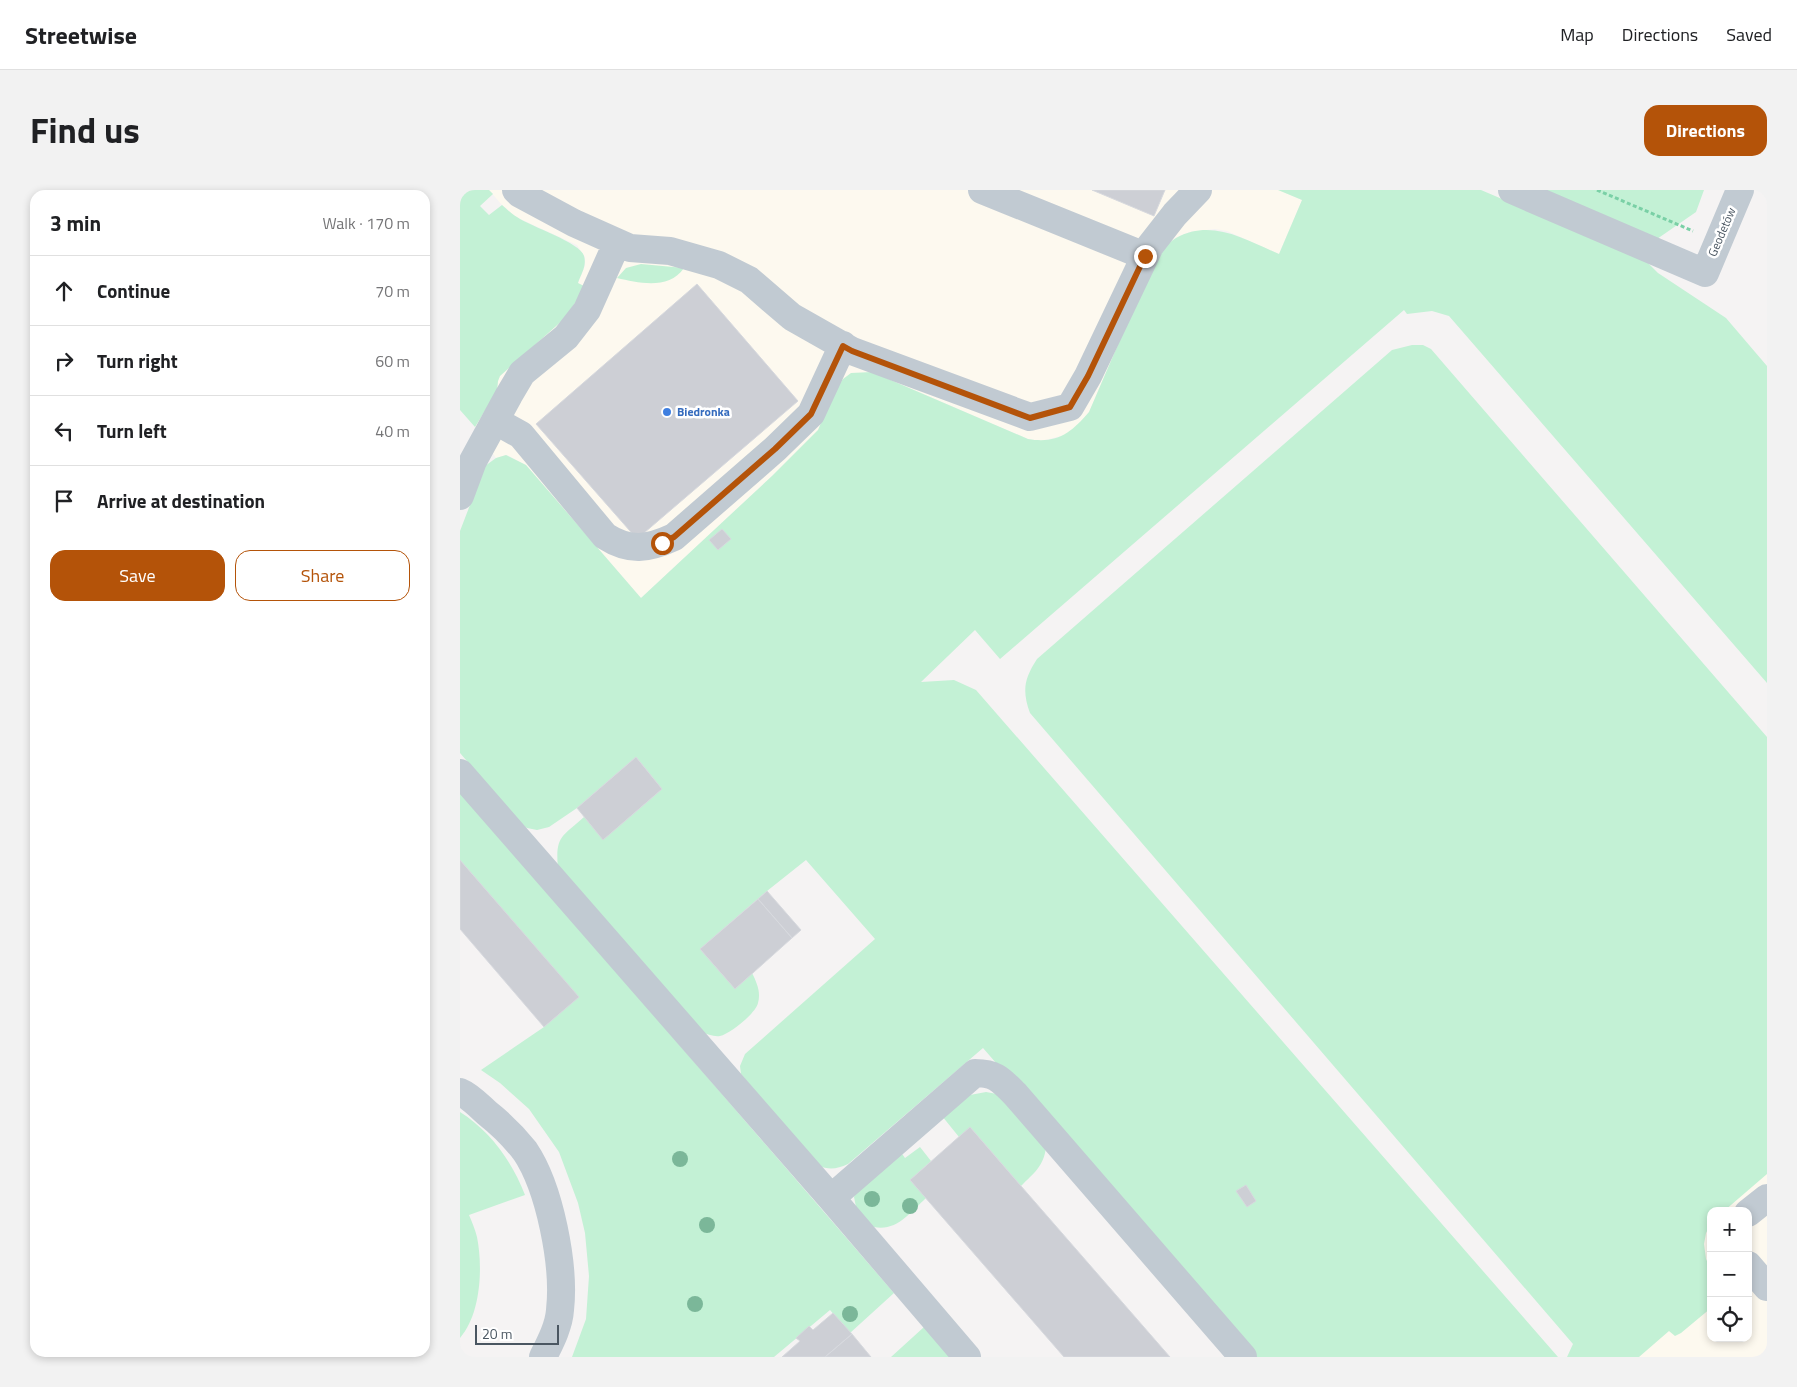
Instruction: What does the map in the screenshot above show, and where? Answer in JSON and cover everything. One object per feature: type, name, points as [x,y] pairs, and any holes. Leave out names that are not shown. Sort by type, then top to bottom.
[{"type":"street","points":[[516,190],[566,219],[630,248],[670,252],[719,264],[749,280],[792,317],[852,351],[1030,418],[1070,407],[1088,376],[1150,246],[1175,214],[1198,190]]},
{"type":"street","points":[[982,190],[1145,256]]},
{"type":"street","name":"Geodetów","points":[[1512,190],[1705,273],[1740,190]]},
{"type":"street","points":[[460,496],[473,461],[522,373],[566,336],[587,310],[617,243]]},
{"type":"street","points":[[496,421],[521,435],[605,536],[618,544],[641,548],[662,543],[674,537],[775,449],[811,414],[843,346]]},
{"type":"street","points":[[460,773],[966,1357]]},
{"type":"street","points":[[830,1198],[975,1073],[987,1073],[996,1076],[1015,1094],[1243,1357]]},
{"type":"street","points":[[460,1092],[501,1124],[525,1152],[544,1190],[556,1236],[561,1285],[560,1312],[553,1337],[543,1357]]},
{"type":"street","points":[[1752,1210],[1767,1198]]},
{"type":"street","points":[[1752,1270],[1767,1287]]},
{"type":"path","points":[[1597,190],[1718,242]]},
{"type":"shaded area","points":[[489,190],[1279,190],[1302,200],[1279,254],[1227,231],[1215,229],[1189,232],[1175,238],[1156,256],[1089,412],[1077,426],[1065,435],[1041,441],[1028,439],[872,372],[835,390],[818,430],[772,476],[641,598],[526,465],[507,455],[496,458],[475,427],[497,391],[500,376],[527,353],[585,287],[578,283],[585,266],[585,257],[577,245],[516,217]]},
{"type":"shaded area","points":[[1767,1156],[1767,1357],[1567,1357],[1592,1310],[1707,1209],[1707,1342],[1752,1342],[1752,1207],[1709,1207]]},
{"type":"green space","points":[[460,190],[489,190],[493,194],[480,206],[489,215],[502,205],[524,221],[574,245],[581,251],[585,260],[578,283],[586,287],[564,319],[500,376],[497,391],[475,427],[460,410]]},
{"type":"green space","points":[[1278,190],[1481,190],[1646,261],[1658,273],[1726,318],[1767,366],[1767,683],[1449,316],[1432,311],[1407,314],[1404,310],[1000,659],[975,630],[921,682],[954,680],[976,690],[1558,1357],[1252,1357],[983,1048],[848,1164],[833,1168],[818,1166],[741,1074],[740,1066],[745,1054],[875,939],[806,860],[700,949],[735,989],[752,973],[759,991],[758,1003],[753,1012],[730,1031],[720,1036],[701,1032],[558,868],[559,843],[565,833],[584,817],[604,839],[662,789],[636,757],[577,808],[549,827],[537,830],[522,825],[460,753],[460,531],[485,466],[496,458],[506,455],[526,465],[641,598],[772,476],[818,430],[835,390],[843,379],[851,373],[872,372],[1028,439],[1047,440],[1063,435],[1076,426],[1089,412],[1156,256],[1176,238],[1189,232],[1203,230],[1229,233],[1279,254],[1302,200]]},
{"type":"green space","points":[[1544,190],[1704,190],[1696,212],[1657,239]]},
{"type":"green space","points":[[641,264],[684,268],[678,275],[662,282],[644,283],[617,278],[626,268]]},
{"type":"green space","points":[[1412,345],[1423,345],[1431,349],[1767,737],[1767,1174],[1729,1207],[1707,1207],[1707,1231],[1704,1244],[1707,1261],[1707,1311],[1681,1333],[1675,1336],[1669,1331],[1639,1357],[1567,1357],[1573,1344],[1030,713],[1027,705],[1025,692],[1027,679],[1037,659],[1392,350]]},
{"type":"green space","points":[[460,791],[894,1293],[850,1333],[830,1310],[774,1357],[572,1357],[586,1319],[589,1276],[585,1233],[578,1203],[559,1152],[529,1109],[500,1083],[481,1070],[544,1027],[578,997],[460,860]]},
{"type":"green space","points":[[986,1092],[997,1094],[1046,1147],[1041,1164],[1021,1186],[970,1127],[959,1137],[942,1116],[970,1095]]},
{"type":"green space","points":[[460,1112],[481,1128],[499,1148],[514,1170],[525,1195],[469,1215],[479,1249],[479,1290],[472,1316],[460,1338]]},
{"type":"green space","points":[[920,1147],[931,1161],[910,1180],[926,1198],[909,1215],[896,1224],[882,1228],[874,1227],[857,1212],[854,1197],[858,1188],[900,1151],[905,1158]]},
{"type":"green space","points":[[924,1327],[950,1357],[891,1357]]},
{"type":"building","points":[[1092,190],[1165,190],[1154,216]]},
{"type":"building","name":"Biedronka","points":[[697,284],[798,401],[637,539],[536,424]]},
{"type":"building","points":[[722,529],[731,539],[718,550],[709,540]]},
{"type":"building","points":[[636,757],[662,789],[603,840],[577,808]]},
{"type":"building","points":[[460,860],[579,997],[544,1027],[460,929]]},
{"type":"building","points":[[767,891],[801,930],[792,938],[758,899]]},
{"type":"building","points":[[758,899],[792,938],[735,989],[700,949]]},
{"type":"building","points":[[970,1127],[1170,1357],[1064,1357],[910,1180]]},
{"type":"building","points":[[1246,1185],[1256,1201],[1247,1207],[1236,1191]]},
{"type":"building","points":[[833,1313],[852,1334],[825,1357],[782,1357],[800,1341],[796,1338],[809,1326],[813,1330]]},
{"type":"building","points":[[852,1334],[871,1357],[825,1357]]},
{"type":"place","name":"Biedronka","points":[[667,412]]},
{"type":"route","points":[[662,543],[674,537],[775,449],[811,414],[843,346],[1030,418],[1070,407],[1088,376],[1145,256]]}]
